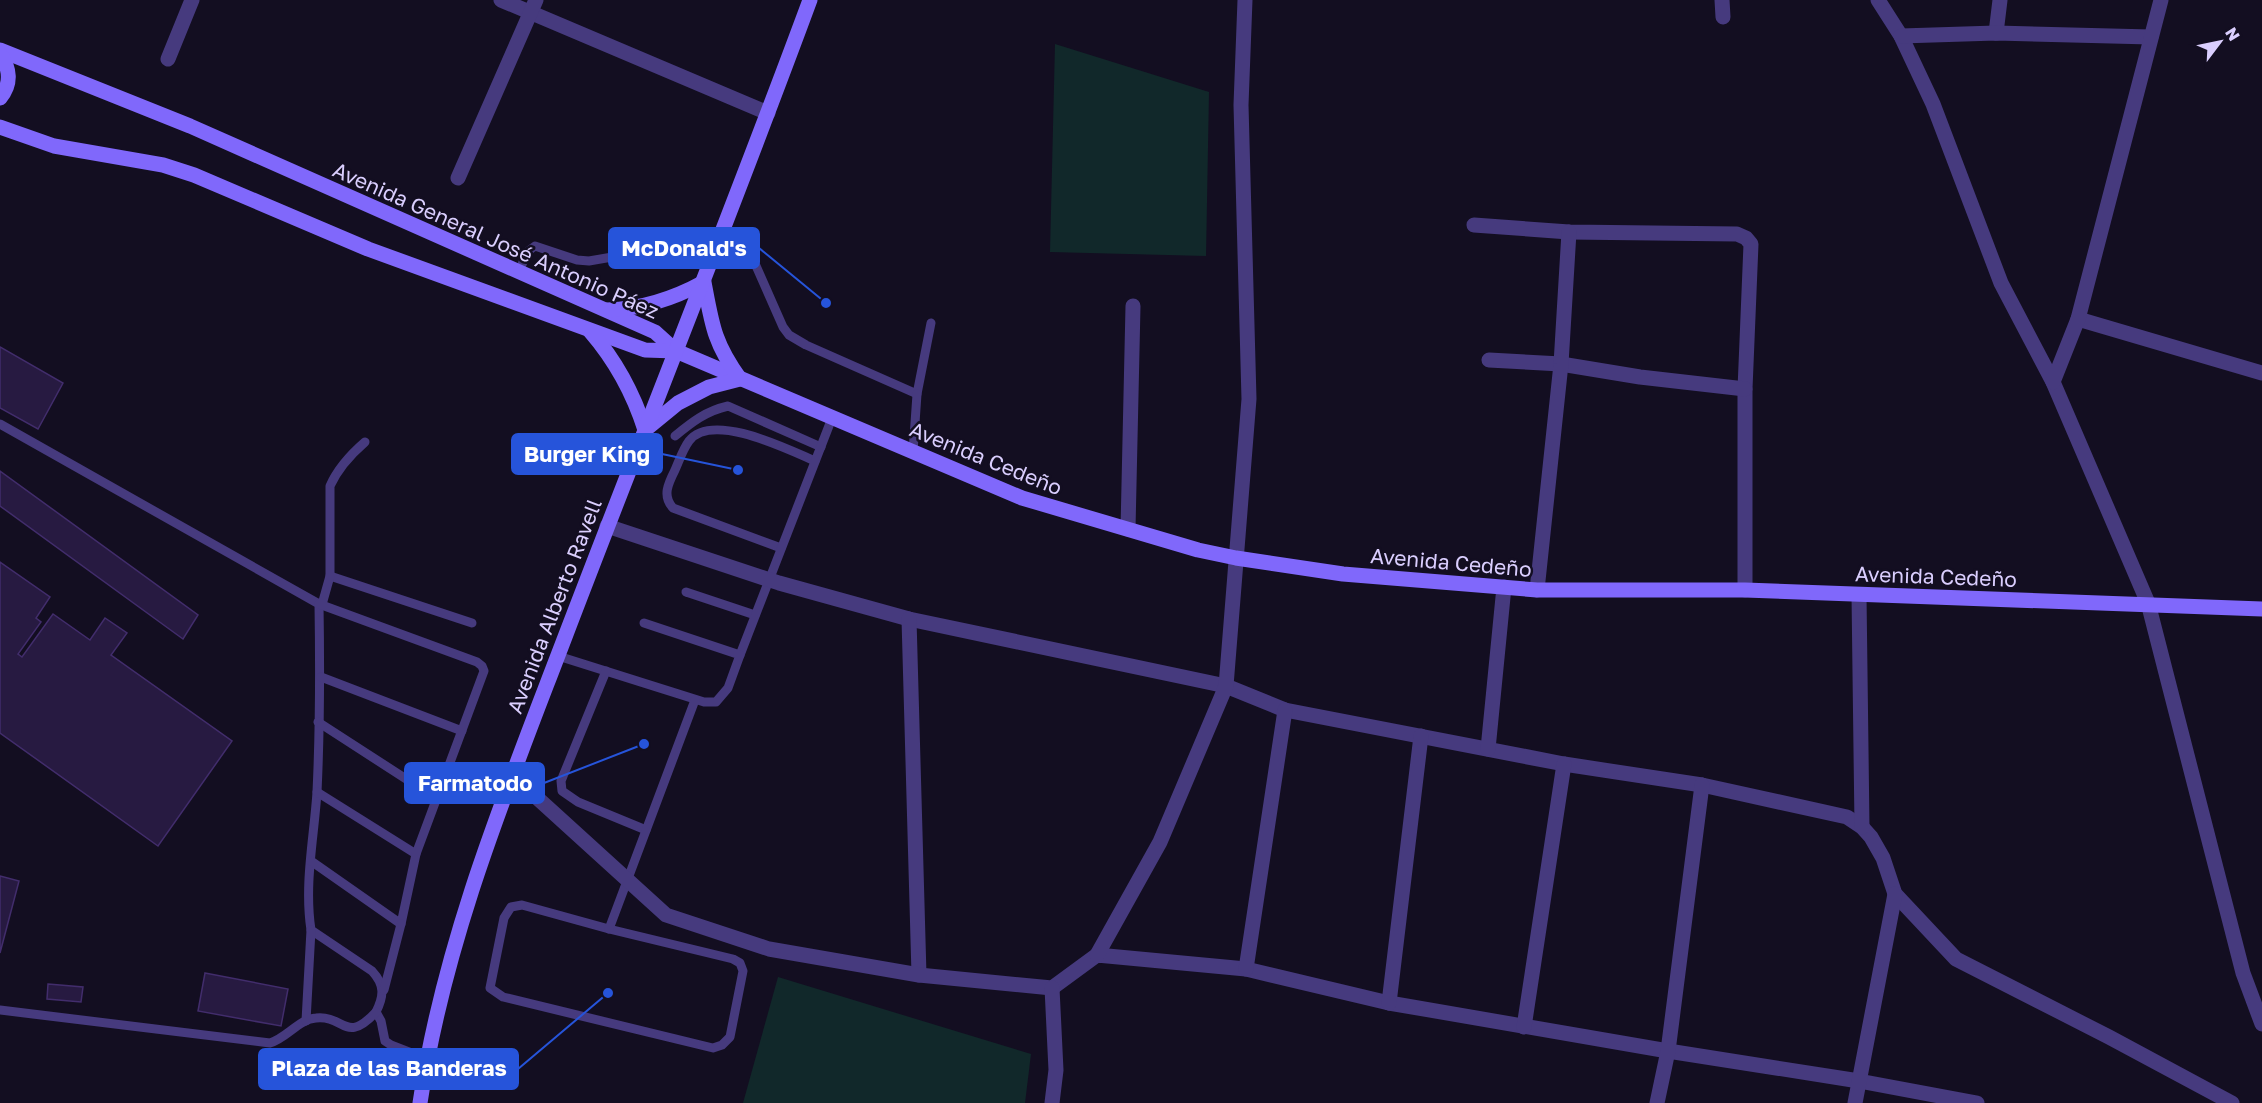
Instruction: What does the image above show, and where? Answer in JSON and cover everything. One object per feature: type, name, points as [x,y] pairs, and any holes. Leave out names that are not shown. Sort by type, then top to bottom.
[{"type":"street","points":[[168,59],[192,0]]},
{"type":"street","points":[[501,0],[533,6],[768,113]]},
{"type":"street","name":"Avenida Alberto Ravell","points":[[420,1103],[448,967],[489,837],[607,526],[704,282],[810,0]]},
{"type":"street","points":[[512,776],[666,915],[769,949],[919,975],[1052,988],[1097,954],[1160,842],[1226,686],[1249,399],[1241,105],[1245,0]]},
{"type":"street","points":[[1722,0],[1723,17]]},
{"type":"street","points":[[1878,0],[1901,36],[1933,104],[2001,284],[2053,382],[2148,603],[2243,974],[2262,1024]]},
{"type":"street","points":[[1996,33],[2000,0]]},
{"type":"street","points":[[2053,382],[2078,320],[2161,0]]},
{"type":"street","points":[[458,178],[533,6]]},
{"type":"street","points":[[1901,36],[1996,33],[2151,37]]},
{"type":"street","points":[[0,52],[6,61],[9,78],[0,98]]},
{"type":"street","name":"Avenida General José Antonio Páez","points":[[0,52],[190,126],[655,332],[676,351]]},
{"type":"street","name":"Avenida General José Antonio Páez","points":[[0,127],[54,146],[163,165],[194,175],[368,249],[645,350],[676,351]]},
{"type":"street","points":[[1474,225],[1569,232],[1737,234],[1746,238],[1751,244],[1745,389],[1745,590]]},
{"type":"street","points":[[1537,590],[1561,364],[1569,232]]},
{"type":"street","points":[[588,329],[603,345],[626,382],[645,430],[678,403],[709,387],[740,379],[724,357],[713,332],[704,282],[654,304],[637,308],[604,310]]},
{"type":"street","points":[[1128,530],[1133,306]]},
{"type":"street","points":[[2078,320],[2262,373]]},
{"type":"street","name":"Avenida Cedeño","points":[[676,351],[1022,498],[1198,550],[1236,558],[1343,574],[1537,590],[1745,590],[2148,603],[2262,609]]},
{"type":"street","points":[[1489,360],[1561,364],[1745,389]]},
{"type":"street","points":[[607,526],[769,579],[909,620],[1226,686],[1285,710],[1564,764],[1702,785],[1847,817],[1862,827],[1871,837],[1883,858],[1895,894],[1956,959],[2232,1103]]},
{"type":"street","points":[[1488,749],[1504,587]]},
{"type":"street","points":[[1859,595],[1862,827]]},
{"type":"street","points":[[909,620],[919,975]]},
{"type":"street","points":[[1246,969],[1285,710]]},
{"type":"street","points":[[1389,1003],[1421,736]]},
{"type":"street","points":[[1524,1027],[1564,764]]},
{"type":"street","points":[[1658,1103],[1668,1051],[1702,785]]},
{"type":"street","points":[[1855,1103],[1895,894]]},
{"type":"street","points":[[1097,954],[1246,969],[1389,1003],[1859,1081],[1977,1103]]},
{"type":"street","points":[[1052,988],[1056,1070],[1052,1103]]},
{"type":"lane","points":[[725,227],[753,259],[789,336],[917,394]]},
{"type":"lane","points":[[519,272],[526,252],[535,246],[577,260],[590,261],[635,253],[715,253]]},
{"type":"lane","points":[[913,452],[917,394],[931,323]]},
{"type":"lane","points":[[675,436],[699,416],[728,406],[820,447]]},
{"type":"lane","points":[[558,656],[704,702],[716,702],[728,688],[832,418]]},
{"type":"lane","points":[[0,424],[319,604],[482,666],[484,671],[416,854],[382,1000],[376,1012],[364,1024],[356,1028],[348,1028],[324,1018],[314,1017],[281,1040],[257,1043],[0,1010]]},
{"type":"lane","points":[[781,548],[673,508],[668,502],[666,493],[671,478],[689,441],[698,434],[711,431],[729,430],[759,437],[815,461]]},
{"type":"lane","points":[[306,1021],[311,930],[308,908],[310,861],[317,792],[321,677],[319,604],[323,601],[330,576],[330,486],[336,473],[349,456],[365,442]]},
{"type":"lane","points":[[330,576],[472,623]]},
{"type":"lane","points":[[686,592],[755,615]]},
{"type":"lane","points":[[644,623],[740,655]]},
{"type":"lane","points":[[606,671],[561,781],[562,791],[578,802],[646,830]]},
{"type":"lane","points":[[321,677],[462,731]]},
{"type":"lane","points":[[609,929],[695,699]]},
{"type":"lane","points":[[318,722],[437,799]]},
{"type":"lane","points":[[317,792],[416,854]]},
{"type":"lane","points":[[310,861],[401,924]]},
{"type":"lane","points":[[522,905],[609,929],[733,959],[740,963],[743,971],[730,1037],[722,1045],[713,1048],[503,997],[490,988],[504,918],[511,908],[522,905]]},
{"type":"lane","points":[[311,930],[372,971],[384,990]]},
{"type":"lane","points":[[376,1012],[381,1021],[385,1041],[428,1059]]},
{"type":"green space","points":[[1055,44],[1209,92],[1206,256],[1050,252]]},
{"type":"green space","points":[[778,977],[1031,1054],[1025,1103],[743,1103]]},
{"type":"building","points":[[0,347],[63,383],[38,429],[0,408]]},
{"type":"building","points":[[0,471],[198,615],[183,639],[0,506]]},
{"type":"building","points":[[0,562],[50,597],[36,618],[41,622],[18,654],[22,657],[53,614],[90,640],[105,618],[127,633],[111,655],[232,741],[158,846],[0,733]]},
{"type":"building","points":[[0,876],[19,881],[0,953]]},
{"type":"building","points":[[205,973],[288,989],[281,1026],[198,1011]]},
{"type":"building","points":[[48,984],[83,987],[81,1002],[47,999]]},
{"type":"place","name":"McDonald's","points":[[826,303]]},
{"type":"place","name":"Burger King","points":[[738,470]]},
{"type":"place","name":"Farmatodo","points":[[644,744]]},
{"type":"place","name":"Plaza de las Banderas","points":[[608,993]]}]
